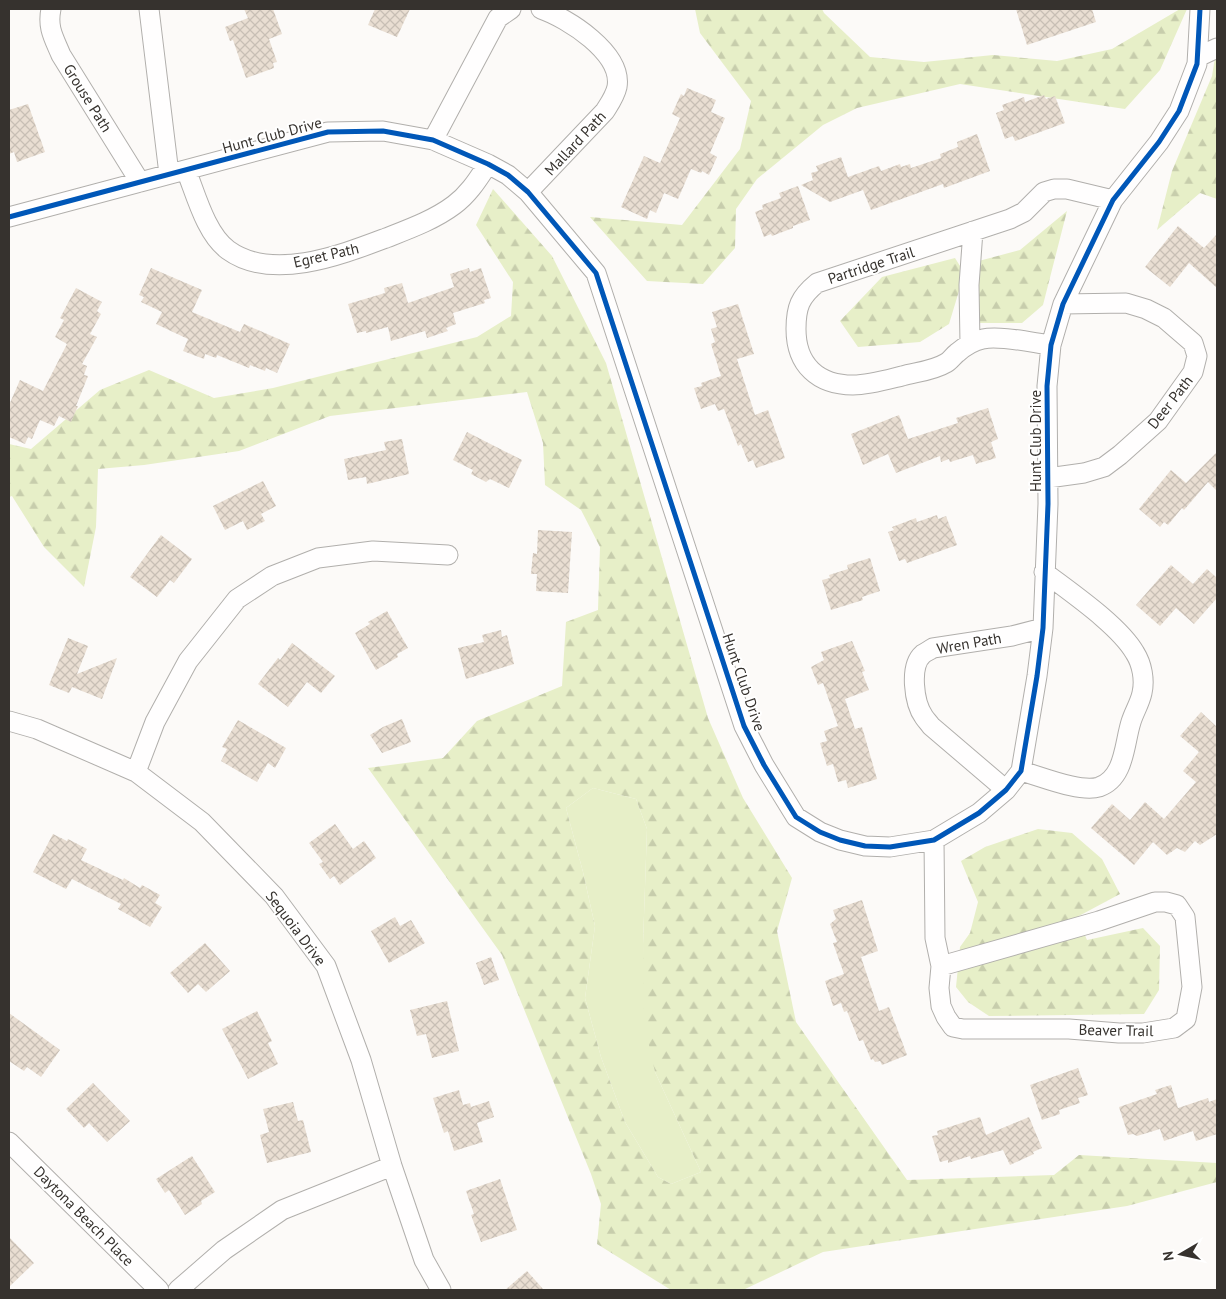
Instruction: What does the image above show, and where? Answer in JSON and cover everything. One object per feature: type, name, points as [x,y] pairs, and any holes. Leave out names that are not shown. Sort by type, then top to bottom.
[{"type":"street","name":"Grouse Path","points":[[52,9],[49,21],[61,56],[140,182]]},
{"type":"street","points":[[149,9],[178,172]]},
{"type":"street","points":[[433,140],[498,18],[512,9]]},
{"type":"street","name":"Mallard Path","points":[[528,192],[605,111],[614,96],[617,85],[616,74],[608,57],[584,32],[550,12],[540,9]]},
{"type":"street","name":"Hunt Club Drive","points":[[9,217],[328,132],[383,131],[433,140],[488,164],[508,175],[528,192],[596,273],[744,726],[764,766],[796,817],[820,832],[840,840],[865,846],[890,847],[934,840],[979,813],[1006,790],[1021,771],[1043,628],[1048,504],[1047,386],[1051,345],[1063,304],[1112,200],[1159,142],[1179,111],[1197,64],[1200,9]]},
{"type":"street","points":[[1198,57],[1217,48]]},
{"type":"street","name":"Egret Path","points":[[178,172],[211,231],[227,249],[240,257],[262,263],[289,265],[310,262],[348,252],[435,217],[456,204],[471,189],[488,164]]},
{"type":"street","name":"Partridge Trail","points":[[1051,345],[985,338],[970,343],[947,363],[934,368],[878,382],[853,385],[822,379],[812,372],[802,359],[797,347],[796,328],[799,302],[817,283],[1010,219],[1024,212],[1044,192],[1054,189],[1067,189],[1112,200]]},
{"type":"street","points":[[970,343],[969,285],[973,231]]},
{"type":"street","name":"Deer Path","points":[[1048,478],[1084,473],[1104,467],[1120,455],[1158,421],[1193,372],[1197,356],[1193,343],[1164,318],[1146,309],[1126,303],[1063,304]]},
{"type":"street","points":[[136,772],[155,722],[188,661],[236,599],[272,576],[318,558],[373,551],[448,555]]},
{"type":"street","points":[[1021,771],[1076,788],[1088,789],[1098,787],[1109,781],[1121,765],[1131,723],[1142,693],[1141,664],[1134,651],[1118,631],[1044,572]]},
{"type":"street","name":"Wren Path","points":[[1006,790],[923,717],[916,693],[916,665],[922,654],[933,648],[1012,636],[1043,628]]},
{"type":"street","name":"Sequoia Drive","points":[[9,721],[37,729],[136,772],[202,822],[274,896],[326,966],[360,1060],[392,1166],[424,1260],[441,1290]]},
{"type":"street","points":[[934,840],[935,938],[941,966]]},
{"type":"street","name":"Beaver Trail","points":[[1155,902],[1166,902],[1177,905],[1186,917],[1192,987],[1190,1004],[1186,1019],[1174,1028],[1152,1032],[1119,1033],[1069,1029],[962,1029],[953,1027],[941,1006],[939,988],[941,966],[1099,921],[1155,902]]},
{"type":"street","name":"Daytona Beach Place","points":[[9,1142],[158,1290]]},
{"type":"street","points":[[178,1290],[224,1250],[282,1210],[392,1166]]},
{"type":"green space","points":[[695,9],[822,9],[870,57],[924,62],[993,55],[1057,61],[1112,49],[1180,9],[1187,9],[1160,70],[1125,109],[960,84],[857,108],[823,125],[757,179],[736,209],[735,248],[703,284],[647,281],[590,217],[682,225],[740,149],[751,101],[700,33]]},
{"type":"green space","points":[[1217,45],[1217,199],[1200,193],[1157,230],[1172,171],[1212,76]]},
{"type":"green space","points":[[493,189],[552,256],[606,363],[708,718],[743,798],[792,878],[777,931],[796,1022],[907,1180],[1054,1175],[1079,1155],[1217,1163],[1217,1182],[1127,1206],[823,1252],[743,1290],[671,1290],[597,1244],[601,1204],[591,1174],[502,955],[368,768],[443,758],[477,721],[562,686],[566,622],[598,610],[600,547],[581,510],[545,485],[543,443],[527,392],[330,416],[239,451],[144,465],[98,469],[96,527],[84,587],[44,547],[12,496],[9,497],[9,444],[31,449],[100,390],[149,370],[214,398],[273,388],[477,337],[511,316],[513,282],[476,225]],"holes":[[[593,788],[636,799],[647,829],[643,944],[644,1023],[655,1072],[701,1172],[671,1184],[658,1177],[625,1122],[601,1057],[585,998],[595,926],[566,808]]]},
{"type":"green space","points":[[1067,211],[1043,305],[1022,323],[980,323],[959,291],[949,324],[920,342],[858,347],[840,321],[882,277],[955,258],[960,266],[1020,250]]},
{"type":"green space","points":[[593,788],[636,799],[647,829],[643,944],[655,1072],[701,1172],[671,1184],[658,1177],[625,1122],[601,1057],[585,998],[595,926],[566,808]]},
{"type":"green space","points":[[1038,829],[1072,833],[1102,859],[1120,894],[1077,917],[1087,940],[1143,928],[1160,946],[1159,990],[1144,1014],[989,1016],[968,1002],[956,987],[960,947],[970,933],[978,902],[961,861],[985,847]]},
{"type":"building","points":[[244,9],[273,9],[282,34],[269,39],[277,62],[273,63],[274,68],[246,78],[233,40],[230,41],[225,27],[248,18]]},
{"type":"building","points":[[375,9],[410,9],[397,37],[368,25]]},
{"type":"building","points":[[1016,9],[1092,9],[1096,22],[1027,45]]},
{"type":"building","points":[[687,88],[716,100],[711,112],[725,118],[710,153],[717,157],[709,175],[702,171],[701,173],[691,169],[678,199],[664,193],[656,213],[650,210],[647,219],[621,207],[644,156],[660,163],[680,118],[672,114],[681,94],[684,96]]},
{"type":"building","points":[[1044,95],[1046,99],[1055,96],[1065,123],[1015,141],[1013,136],[1005,139],[996,113],[1004,110],[1002,105],[1024,97],[1025,102]]},
{"type":"building","points":[[28,104],[45,152],[17,162],[14,152],[9,154],[9,110]]},
{"type":"building","points":[[977,134],[990,171],[944,188],[943,184],[871,210],[863,190],[830,202],[801,185],[813,180],[811,173],[818,171],[816,166],[841,157],[848,177],[879,166],[881,171],[900,164],[901,167],[910,164],[911,168],[941,158],[940,154],[958,147],[957,142]]},
{"type":"building","points":[[798,186],[810,220],[772,236],[771,234],[764,237],[755,212],[763,209],[762,205],[781,198],[779,193]]},
{"type":"building","points":[[1178,226],[1204,248],[1217,234],[1217,288],[1189,263],[1170,287],[1145,267]]},
{"type":"building","points":[[151,268],[202,290],[192,312],[240,332],[244,324],[290,344],[277,373],[266,368],[265,371],[250,365],[249,368],[217,355],[216,358],[205,354],[204,359],[183,351],[188,339],[156,324],[162,312],[141,302],[144,297],[139,295]]},
{"type":"building","points":[[469,268],[470,272],[481,268],[491,298],[484,300],[485,303],[453,313],[456,324],[446,328],[448,331],[427,338],[425,331],[391,341],[388,327],[366,333],[366,331],[357,333],[348,304],[385,293],[384,288],[402,283],[408,303],[454,287],[450,274]]},
{"type":"building","points":[[76,288],[102,302],[97,311],[101,314],[90,334],[97,337],[82,364],[87,366],[84,375],[88,376],[71,422],[59,416],[54,426],[40,420],[32,439],[28,437],[25,444],[9,437],[9,405],[20,380],[43,391],[67,344],[55,337],[64,320],[60,318]]},
{"type":"building","points":[[738,304],[754,354],[737,359],[755,415],[768,410],[785,458],[756,468],[753,460],[748,462],[741,444],[738,446],[724,409],[718,411],[715,404],[701,409],[694,388],[702,386],[701,383],[721,376],[711,344],[715,342],[711,329],[717,327],[712,312]]},
{"type":"building","points":[[988,408],[998,439],[991,442],[996,458],[976,464],[973,455],[950,462],[949,459],[941,462],[940,456],[896,473],[888,454],[863,465],[851,434],[899,415],[908,439],[958,423],[956,418]]},
{"type":"building","points":[[467,432],[522,460],[509,488],[490,479],[486,482],[471,474],[473,470],[453,460]]},
{"type":"building","points":[[402,439],[409,474],[367,484],[366,477],[348,480],[344,459],[386,450],[384,442]]},
{"type":"building","points":[[1217,452],[1217,491],[1208,482],[1168,525],[1164,522],[1160,527],[1139,509],[1171,470],[1186,483]]},
{"type":"building","points":[[263,481],[276,506],[261,514],[265,521],[247,530],[243,521],[225,530],[213,506]]},
{"type":"building","points":[[937,515],[938,519],[946,516],[957,545],[907,563],[905,559],[899,561],[888,532],[894,530],[892,527],[916,518],[917,522]]},
{"type":"building","points":[[538,530],[572,532],[568,593],[536,591],[537,574],[531,574],[533,553],[537,554]]},
{"type":"building","points":[[161,535],[192,559],[174,583],[170,580],[157,597],[130,577]]},
{"type":"building","points":[[870,558],[880,591],[862,597],[863,600],[831,610],[822,580],[830,578],[829,575],[848,569],[847,565]]},
{"type":"building","points":[[1171,565],[1193,584],[1207,569],[1217,578],[1217,598],[1194,624],[1176,608],[1160,626],[1136,605]]},
{"type":"building","points":[[387,611],[408,648],[397,654],[398,657],[376,670],[355,633],[370,624],[368,622]]},
{"type":"building","points":[[501,630],[502,637],[507,635],[514,664],[466,679],[458,648],[484,642],[482,635]]},
{"type":"building","points":[[68,638],[88,646],[77,674],[117,658],[102,699],[72,687],[69,693],[49,685]]},
{"type":"building","points":[[852,641],[865,671],[862,672],[869,690],[845,699],[855,729],[862,727],[877,779],[848,788],[846,780],[838,782],[833,764],[827,766],[820,743],[827,741],[824,731],[838,726],[823,683],[818,685],[811,667],[824,660],[821,652]]},
{"type":"building","points":[[292,643],[335,676],[321,693],[307,682],[288,707],[258,684],[278,658],[280,660]]},
{"type":"building","points":[[1201,712],[1217,727],[1217,834],[1200,845],[1195,841],[1185,852],[1177,848],[1167,855],[1153,842],[1134,865],[1091,828],[1112,804],[1130,820],[1145,802],[1164,819],[1196,782],[1183,771],[1199,752],[1180,736]]},
{"type":"building","points":[[402,719],[411,742],[382,753],[370,735]]},
{"type":"building","points":[[238,720],[286,748],[275,768],[268,763],[257,782],[221,761],[227,749],[222,747]]},
{"type":"building","points":[[335,824],[353,849],[364,841],[376,858],[340,885],[334,876],[330,879],[319,864],[323,862],[309,843]]},
{"type":"building","points":[[53,834],[87,849],[81,860],[123,880],[124,878],[140,888],[142,885],[160,895],[155,903],[162,907],[150,927],[118,909],[121,904],[72,879],[66,889],[33,872]]},
{"type":"building","points":[[862,900],[878,951],[861,957],[879,1011],[889,1007],[907,1055],[882,1065],[880,1061],[875,1062],[873,1059],[871,1060],[863,1040],[859,1041],[847,1011],[844,1012],[841,1003],[833,1006],[825,981],[844,974],[833,943],[837,942],[830,924],[836,919],[833,910]]},
{"type":"building","points":[[395,917],[400,926],[411,920],[425,943],[389,963],[371,931]]},
{"type":"building","points":[[205,943],[230,971],[206,992],[198,984],[188,993],[170,973]]},
{"type":"building","points":[[491,957],[499,980],[484,985],[476,963]]},
{"type":"building","points":[[447,1001],[459,1051],[432,1058],[426,1034],[417,1036],[410,1010]]},
{"type":"building","points":[[257,1011],[272,1041],[268,1043],[278,1064],[248,1079],[222,1029]]},
{"type":"building","points":[[9,1013],[60,1050],[41,1077],[27,1067],[24,1071],[9,1061]]},
{"type":"building","points":[[1078,1068],[1088,1095],[1078,1098],[1080,1103],[1059,1110],[1060,1114],[1042,1120],[1030,1085]]},
{"type":"building","points":[[93,1083],[130,1121],[107,1142],[89,1123],[84,1128],[66,1109]]},
{"type":"building","points":[[1171,1085],[1178,1108],[1208,1098],[1209,1102],[1217,1099],[1217,1134],[1196,1141],[1193,1131],[1164,1141],[1160,1129],[1137,1136],[1133,1134],[1128,1135],[1119,1107],[1157,1094],[1155,1090]]},
{"type":"building","points":[[459,1090],[463,1105],[470,1103],[471,1107],[489,1101],[494,1117],[477,1123],[483,1142],[454,1151],[448,1131],[444,1133],[433,1098]]},
{"type":"building","points":[[293,1102],[298,1121],[303,1120],[311,1152],[267,1163],[260,1135],[269,1132],[263,1109]]},
{"type":"building","points":[[980,1117],[986,1135],[1029,1117],[1042,1148],[1033,1152],[1034,1154],[1010,1165],[1003,1150],[971,1159],[970,1156],[948,1163],[948,1160],[940,1162],[932,1136],[938,1135],[937,1131]]},
{"type":"building","points":[[192,1156],[215,1192],[201,1201],[202,1204],[185,1215],[169,1190],[165,1193],[156,1179]]},
{"type":"building","points":[[500,1179],[517,1230],[481,1242],[471,1215],[474,1214],[466,1191]]},
{"type":"building","points":[[9,1237],[34,1263],[9,1287]]},
{"type":"building","points":[[527,1271],[544,1290],[505,1290]]},
{"type":"cycle path","points":[[9,217],[328,132],[383,131],[433,140],[488,164],[508,175],[528,192],[596,273],[744,726],[764,765],[796,817],[820,832],[840,840],[865,846],[890,847],[934,840],[979,813],[1006,790],[1021,771],[1043,628],[1048,504],[1047,386],[1051,345],[1063,304],[1113,200],[1159,142],[1179,111],[1197,64],[1200,9]]}]
